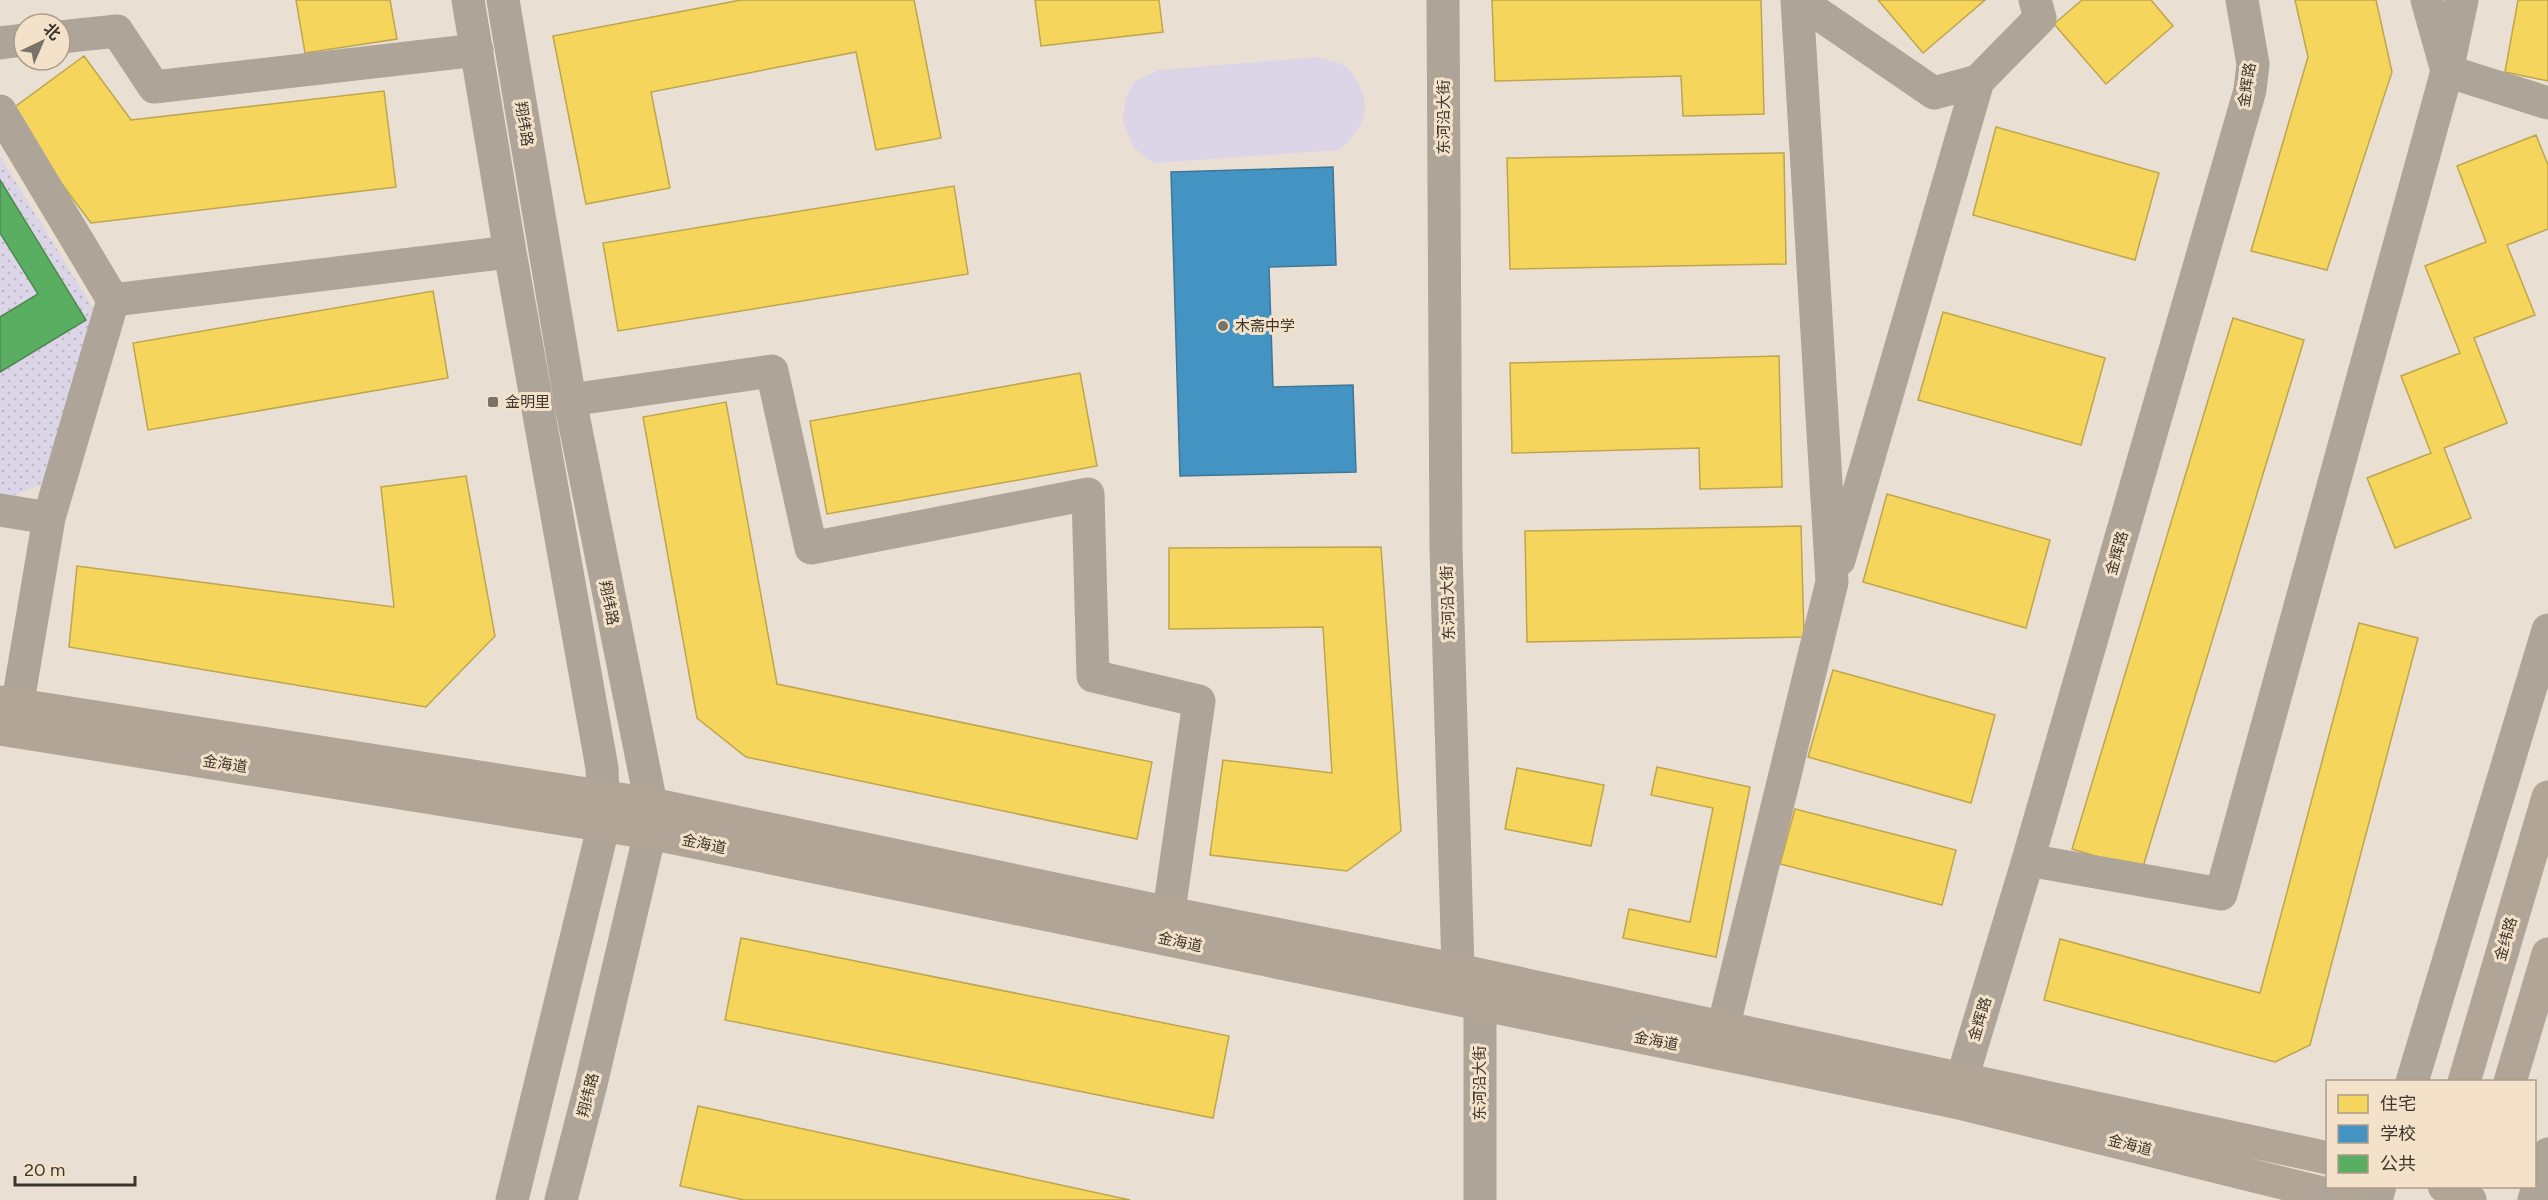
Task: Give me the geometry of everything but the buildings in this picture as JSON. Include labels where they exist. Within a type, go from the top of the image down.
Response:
[{"type":"main road","name":"金海道","points":[[7,717],[650,818],[1167,926],[1480,1006],[1719,1040],[1958,1090],[2351,1200]]},
{"type":"main road","name":"金纬路","points":[[2465,1080],[2548,797]]},
{"type":"main road","points":[[1167,926],[1458,970],[1719,1040]]},
{"type":"main road","points":[[2511,1080],[2548,954]]},
{"type":"main road","points":[[1958,1090],[2326,1158]]},
{"type":"main road","points":[[2448,1188],[2470,1200]]},
{"type":"street","points":[[468,0],[510,252],[603,768],[604,811],[512,1200]]},
{"type":"street","name":"翔纬路","points":[[503,0],[570,400],[650,818],[561,1200]]},
{"type":"street","name":"东河沿大街","points":[[1443,0],[1446,549],[1458,970],[1480,1006],[1480,1200]]},
{"type":"street","points":[[1797,0],[1934,93],[1978,81]]},
{"type":"street","points":[[1797,0],[1832,582]]},
{"type":"street","points":[[1719,1040],[1832,582],[1978,81],[2040,18],[2035,0]]},
{"type":"street","name":"金辉路","points":[[1958,1090],[2028,860],[2250,90],[2253,64],[2242,0]]},
{"type":"street","points":[[2427,0],[2447,71]]},
{"type":"street","points":[[2028,860],[2221,894],[2447,71],[2462,0]]},
{"type":"street","points":[[72,36],[117,31],[154,87],[477,50]]},
{"type":"street","points":[[2447,71],[2548,103]]},
{"type":"street","points":[[0,111],[113,300],[49,518],[7,717]]},
{"type":"street","points":[[113,300],[510,252]]},
{"type":"street","points":[[570,400],[772,371],[811,548],[1088,494],[1093,676],[1199,701],[1167,926]]},
{"type":"street","points":[[0,510],[49,518]]},
{"type":"street","points":[[2413,1080],[2548,630]]},
{"type":"street","points":[[2534,1200],[2548,1154]]},
{"type":"shaded area","points":[[1318,57],[1348,68],[1357,80],[1364,98],[1365,107],[1361,123],[1352,137],[1339,150],[1154,163],[1134,148],[1123,122],[1125,99],[1135,81],[1159,70]]},
{"type":"shaded area","points":[[0,156],[93,308],[46,483],[0,501]]},
{"type":"place","name":"木斋中学","points":[[1223,326]]},
{"type":"place","name":"金明里","points":[[493,402]]}]
